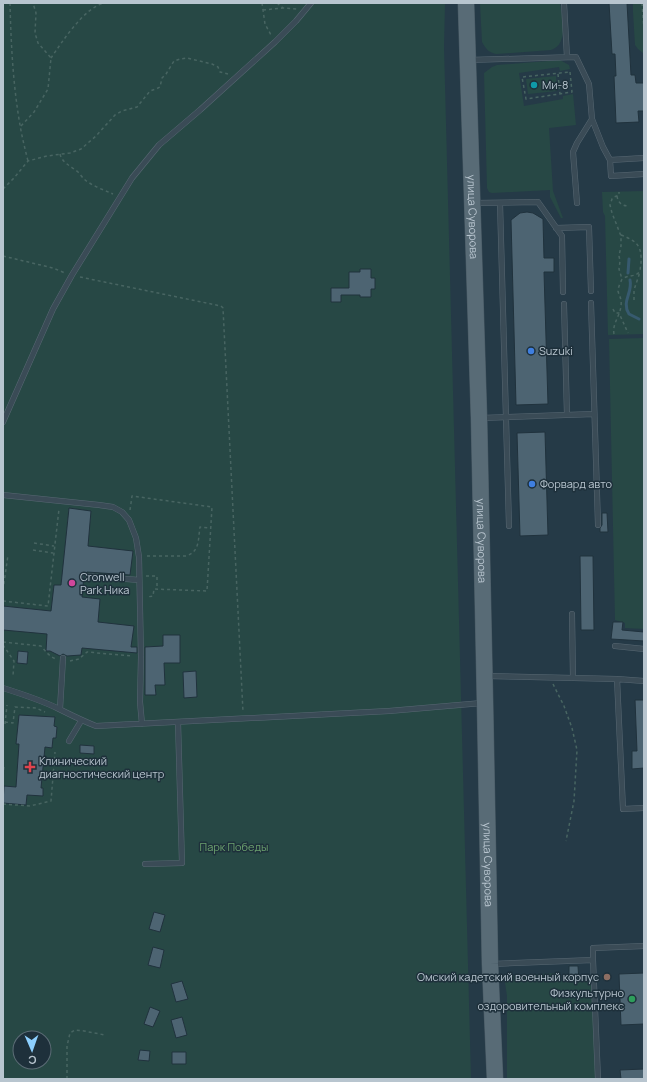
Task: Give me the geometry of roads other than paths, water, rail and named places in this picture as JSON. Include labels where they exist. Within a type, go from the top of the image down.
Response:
[{"type":"main road","name":"улица Суворова","points":[[466,3],[479,418],[490,964],[495,1079]]},
{"type":"lane","points":[[3,422],[53,309],[72,275],[132,178],[159,144],[200,110],[275,42],[311,3]]},
{"type":"lane","points":[[564,3],[567,58]]},
{"type":"lane","points":[[468,60],[576,57],[589,84],[592,119],[610,160],[611,176],[644,174]]},
{"type":"lane","points":[[577,203],[573,152],[592,119]]},
{"type":"lane","points":[[610,160],[644,158]]},
{"type":"lane","points":[[472,203],[538,202],[562,236],[564,292]]},
{"type":"lane","points":[[500,203],[509,526]]},
{"type":"lane","points":[[556,228],[589,227],[591,292]]},
{"type":"lane","points":[[591,303],[598,525]]},
{"type":"lane","points":[[564,304],[567,415]]},
{"type":"lane","points":[[479,418],[594,414]]},
{"type":"lane","points":[[3,495],[113,507],[122,512],[129,520],[136,538],[139,556],[141,657],[140,702],[142,724]]},
{"type":"lane","points":[[88,576],[139,578]]},
{"type":"lane","points":[[572,614],[573,678]]},
{"type":"lane","points":[[615,646],[644,648]]},
{"type":"lane","points":[[60,709],[63,659]]},
{"type":"lane","points":[[485,676],[644,681]]},
{"type":"lane","points":[[617,679],[623,809],[644,808]]},
{"type":"lane","points":[[3,688],[30,696],[60,709],[81,721],[96,726],[390,711],[485,702]]},
{"type":"lane","points":[[69,741],[81,721]]},
{"type":"lane","points":[[145,864],[182,863],[178,722]]},
{"type":"lane","points":[[598,1079],[593,948],[644,946]]},
{"type":"lane","points":[[490,964],[593,960]]},
{"type":"waterway","points":[[628,273],[629,259]]},
{"type":"waterway","points":[[630,280],[630,289],[626,305],[629,314],[639,319]]},
{"type":"place","name":"Ми-8","points":[[534,85]]},
{"type":"place","name":"Suzuki","points":[[531,351]]},
{"type":"place","name":"Форвард авто","points":[[532,484]]},
{"type":"place","name":"Cronwell Park Ника","points":[[72,583]]},
{"type":"place","name":"Клинический диагностический центр","points":[[30,767]]},
{"type":"place","name":"Омский кадетский военный корпус","points":[[607,977]]},
{"type":"place","name":"Физкультурно оздоровительный комплекс","points":[[632,999]]},
{"type":"park label","name":"Парк Победы","points":[[234,847]]}]
